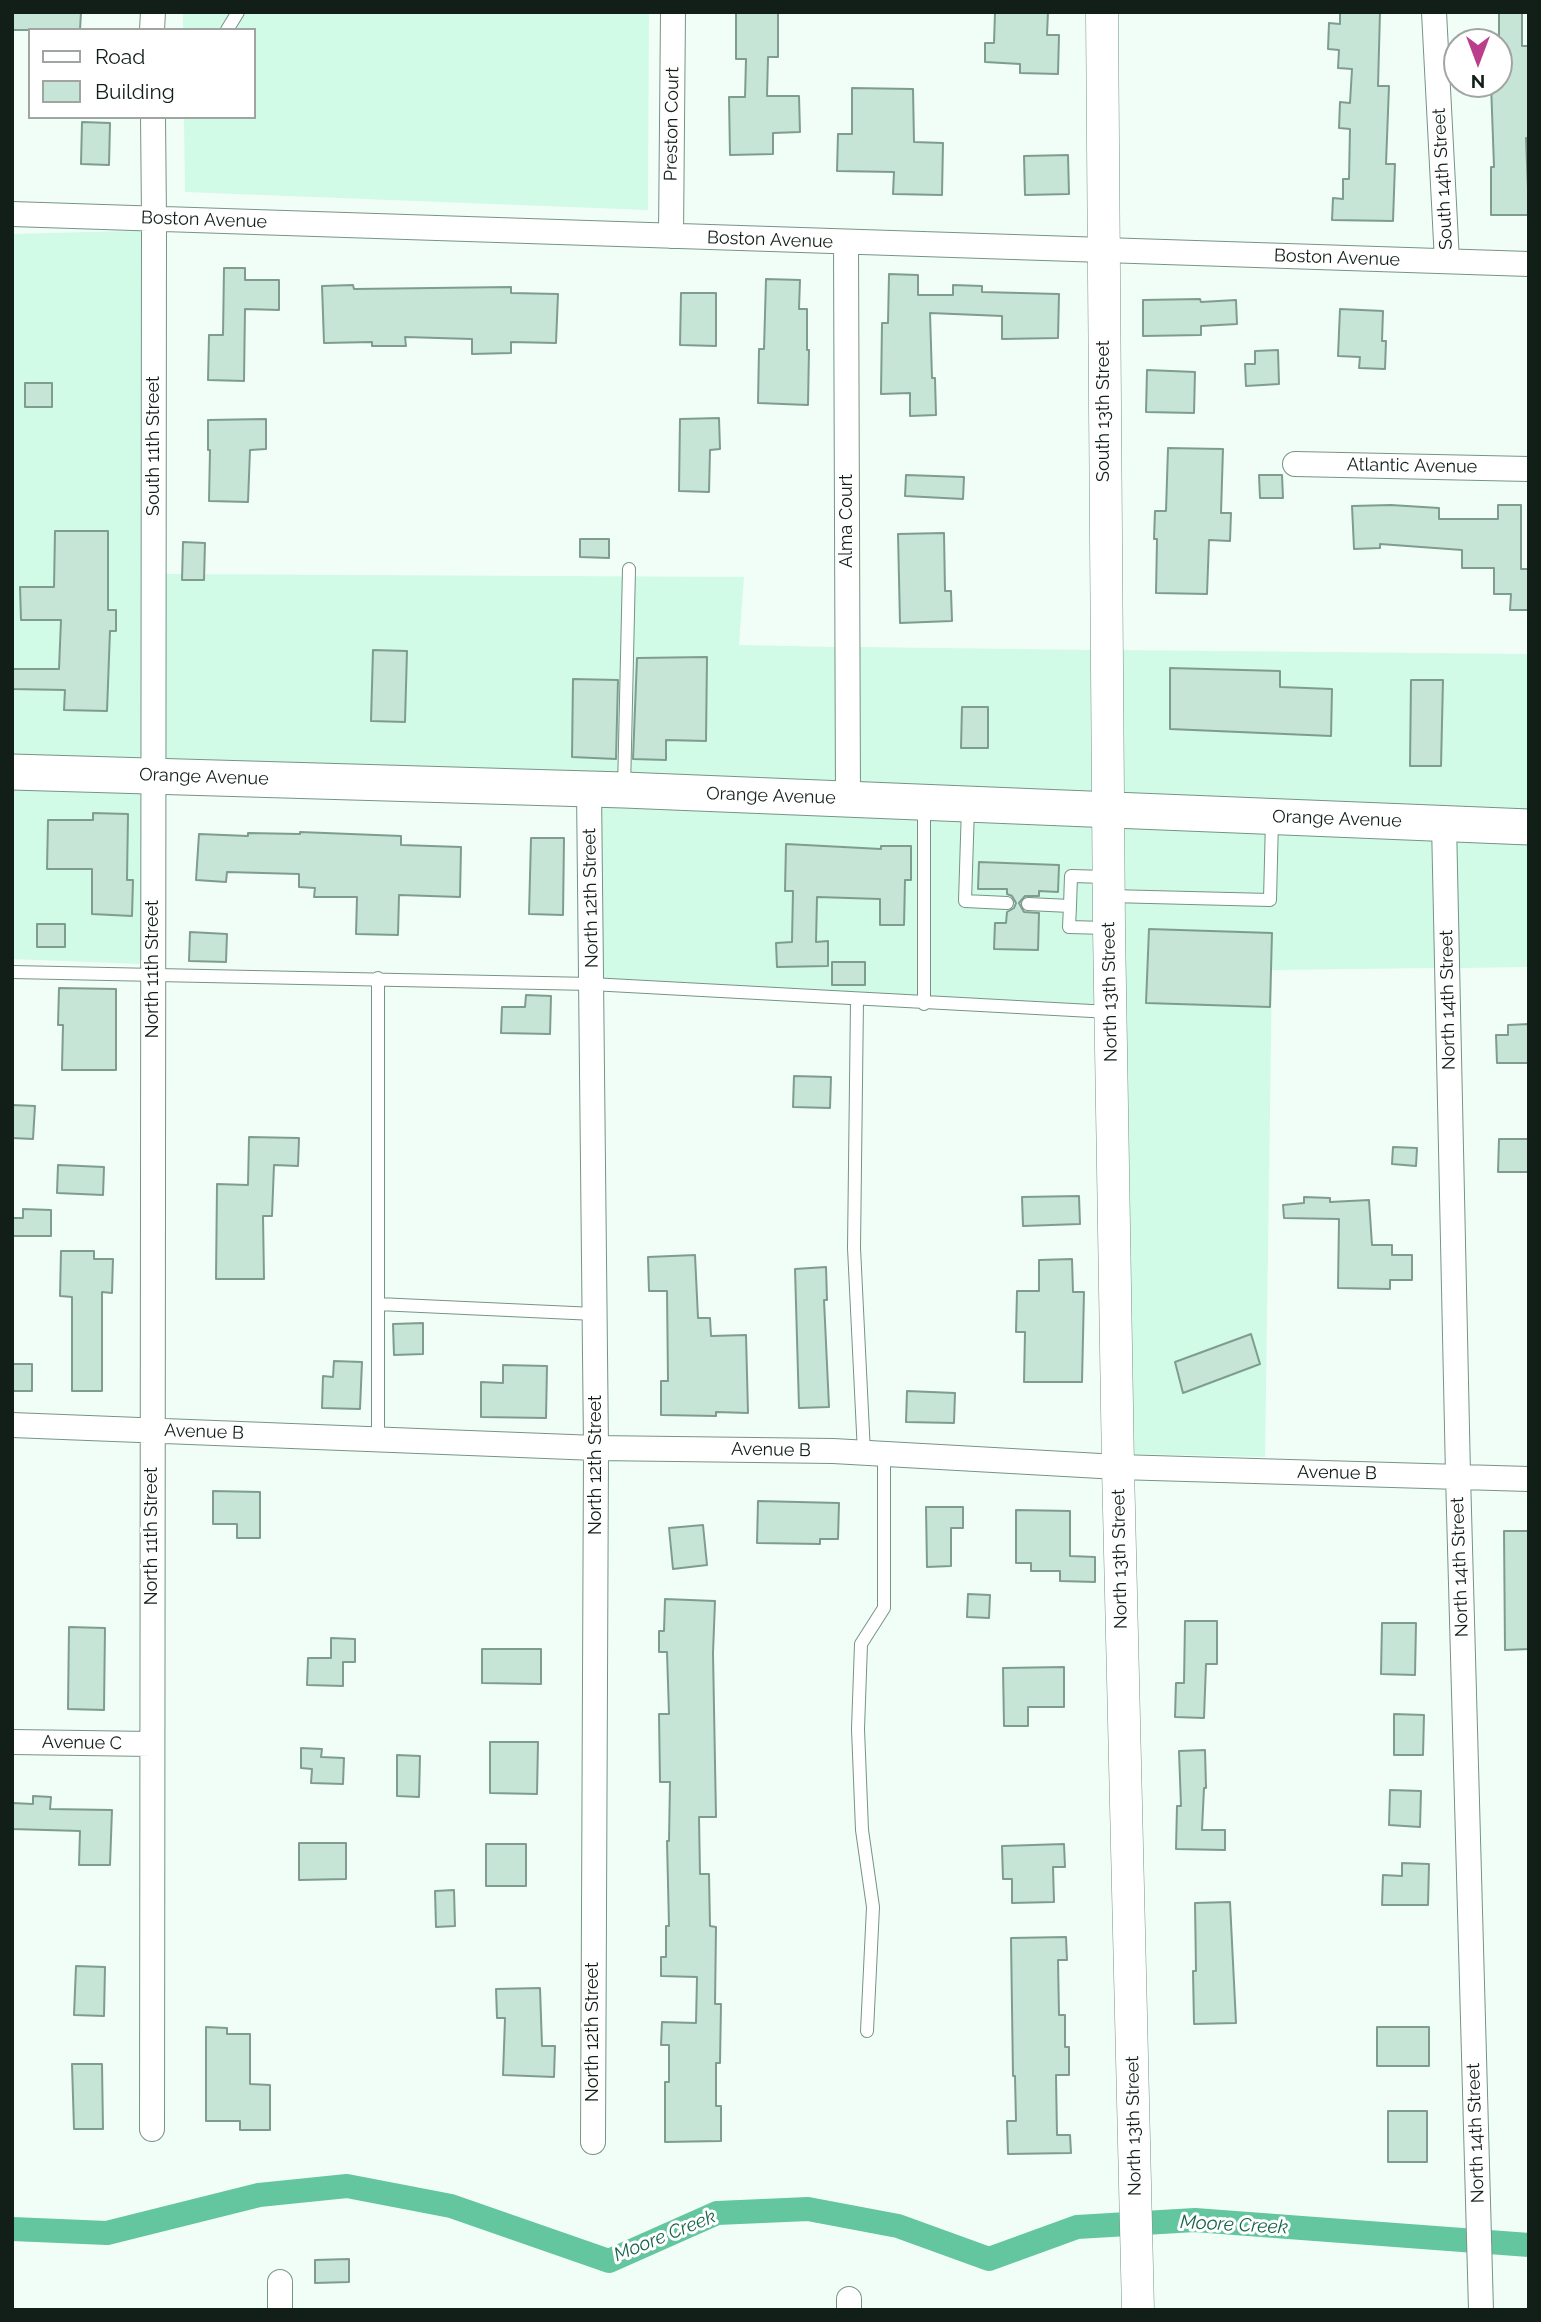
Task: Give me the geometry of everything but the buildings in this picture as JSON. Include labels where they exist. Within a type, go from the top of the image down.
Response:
[{"type":"main road","name":"Orange Avenue","points":[[12,772],[624,790],[1529,827]]},
{"type":"street","name":"Preston Court","points":[[671,236],[673,12]]},
{"type":"street","name":"South 13th Street","points":[[1102,12],[1108,809]]},
{"type":"street","name":"South 14th Street","points":[[1434,12],[1447,261]]},
{"type":"street","name":"South 11th Street","points":[[153,119],[153,775]]},
{"type":"street","name":"Boston Avenue","points":[[12,214],[1529,264]]},
{"type":"street","name":"Alma Court","points":[[846,243],[848,799]]},
{"type":"street","name":"Atlantic Avenue","points":[[1295,464],[1529,469]]},
{"type":"street","name":"North 11th Street","points":[[152,2129],[153,775]]},
{"type":"street","name":"North 12th Street","points":[[589,789],[596,1448],[593,2142]]},
{"type":"street","name":"North 13th Street","points":[[1108,809],[1118,1467],[1138,2310]]},
{"type":"street","name":"North 14th Street","points":[[1444,823],[1458,1475],[1481,2310]]},
{"type":"street","name":"Avenue B","points":[[12,1425],[596,1448],[874,1454],[1118,1467],[1529,1479]]},
{"type":"street","name":"Avenue C","points":[[12,1742],[152,1744]]},
{"type":"street","points":[[280,2282],[280,2310]]},
{"type":"lane","points":[[228,28],[238,12]]},
{"type":"lane","points":[[624,790],[629,569]]},
{"type":"lane","points":[[924,802],[924,1004]]},
{"type":"lane","points":[[968,804],[965,901],[1007,903]]},
{"type":"lane","points":[[1109,928],[1069,927],[1071,876],[1109,886],[1270,900],[1272,816]]},
{"type":"lane","points":[[1028,904],[1070,906]]},
{"type":"lane","points":[[12,972],[591,984],[1111,1012]]},
{"type":"lane","points":[[378,978],[378,1439]]},
{"type":"lane","points":[[857,1000],[855,1248],[874,1454],[884,1608],[860,1644],[862,1829],[873,1907],[867,2031]]},
{"type":"lane","points":[[378,1304],[595,1314]]},
{"type":"shaded area","points":[[183,12],[649,12],[648,210],[185,192],[184,119],[256,119],[256,28],[183,28]]},
{"type":"shaded area","points":[[143,231],[141,762],[12,758],[12,234]]},
{"type":"shaded area","points":[[165,574],[744,577],[739,645],[836,647],[837,786],[165,763]]},
{"type":"shaded area","points":[[860,647],[1095,650],[1096,795],[860,786]]},
{"type":"shaded area","points":[[1118,650],[1529,654],[1529,813],[1119,796]]},
{"type":"shaded area","points":[[12,785],[141,789],[141,964],[12,959]]},
{"type":"shaded area","points":[[601,802],[1096,822],[1099,1012],[603,987]]},
{"type":"shaded area","points":[[1120,823],[1432,836],[1435,968],[1272,970],[1265,1457],[1129,1454]]},
{"type":"shaded area","points":[[1456,837],[1529,840],[1529,967],[1459,968]]},
{"type":"waterway","name":"Moore Creek","points":[[12,2229],[107,2233],[259,2195],[347,2186],[451,2206],[609,2261],[717,2213],[808,2209],[898,2226],[989,2259],[1077,2227],[1195,2220],[1529,2245]]}]
